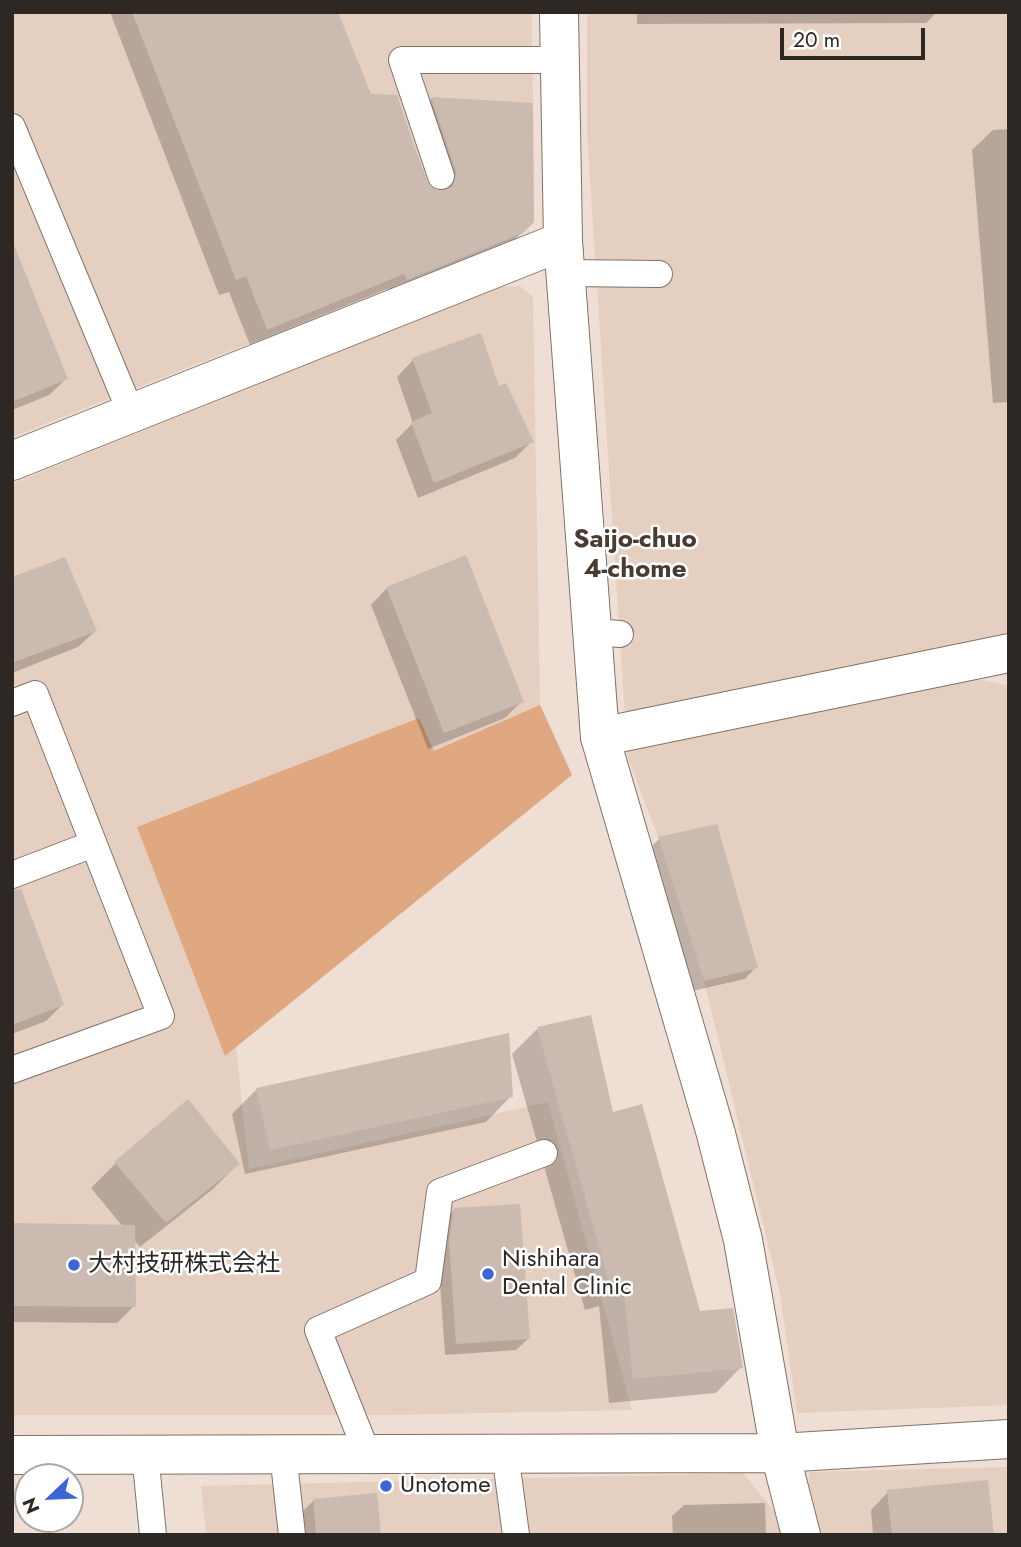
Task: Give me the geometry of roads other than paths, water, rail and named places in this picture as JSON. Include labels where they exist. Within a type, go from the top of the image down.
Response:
[{"type":"street","points":[[559,12],[564,257],[606,633],[600,737],[716,1134],[743,1240],[780,1453],[801,1535]]},
{"type":"street","points":[[12,461],[131,413],[564,257]]},
{"type":"street","points":[[600,737],[1009,653]]},
{"type":"street","points":[[12,1455],[780,1453],[1009,1438]]},
{"type":"lane","points":[[441,176],[402,60],[560,60]]},
{"type":"lane","points":[[12,127],[131,413]]},
{"type":"lane","points":[[564,257],[659,274]]},
{"type":"lane","points":[[12,702],[35,694],[161,1016],[12,1070]]},
{"type":"lane","points":[[12,875],[93,844]]},
{"type":"lane","points":[[367,1453],[318,1330],[428,1281],[440,1192],[544,1153]]},
{"type":"lane","points":[[145,1453],[153,1535]]},
{"type":"lane","points":[[283,1453],[292,1535]]},
{"type":"lane","points":[[505,1453],[516,1535]]},
{"type":"place","name":"大村技研株式会社","points":[[74,1265]]},
{"type":"place","name":"Nishihara Dental Clinic","points":[[488,1274]]},
{"type":"place","name":"Unotome","points":[[386,1486]]},
{"type":"district","name":"Saijo-chuo 4-chome","points":[[635,556]]}]
